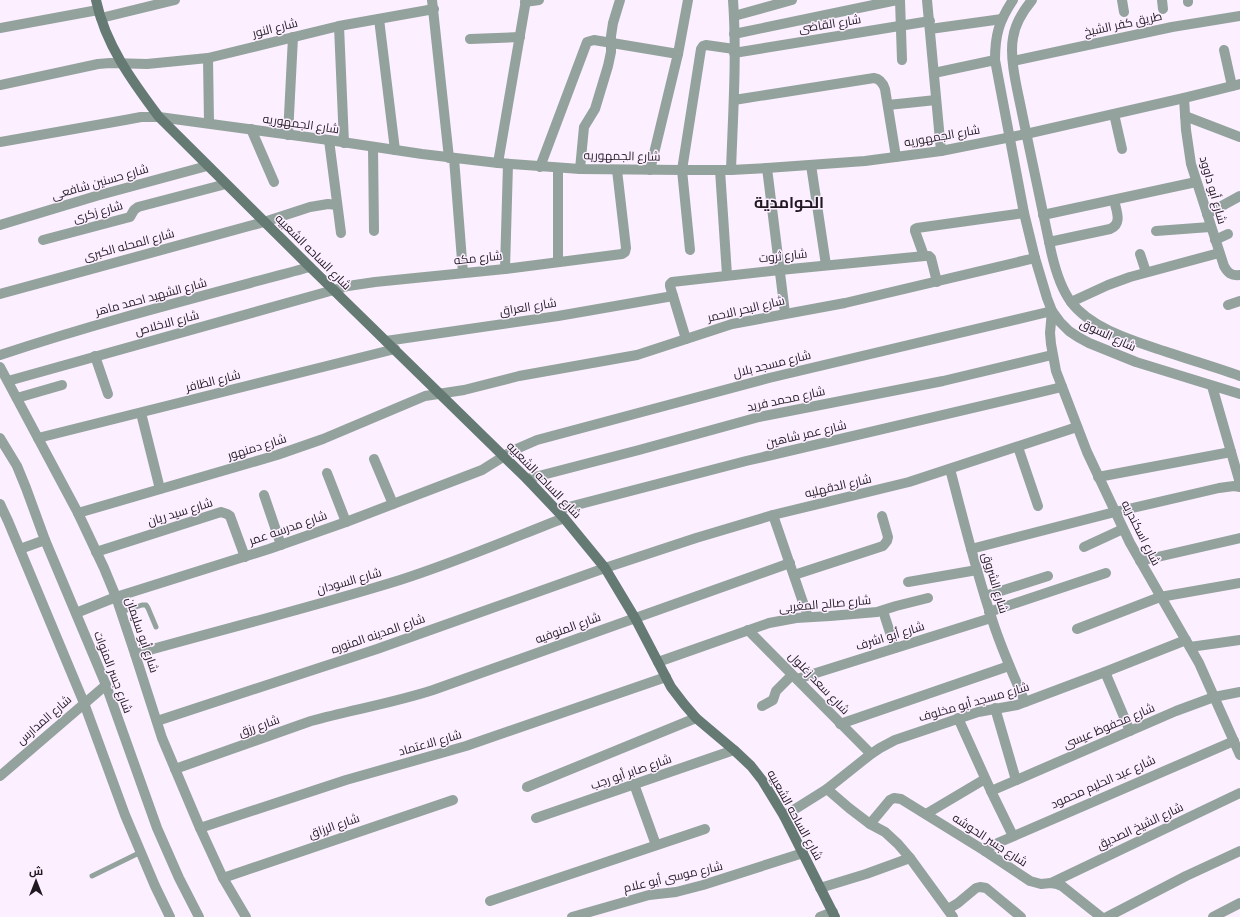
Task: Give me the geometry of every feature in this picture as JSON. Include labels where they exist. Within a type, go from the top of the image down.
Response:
[{"type":"main road","points":[[98,9],[103,27],[114,51],[138,89],[159,117]]},
{"type":"main road","name":"شارع الساحه الشعبيه","points":[[159,117],[310,268],[527,479],[564,518],[605,568],[677,695],[696,718],[734,750],[759,776],[784,816],[834,915]]},
{"type":"street","points":[[0,28],[98,9],[175,0]]},
{"type":"street","points":[[505,268],[503,164],[526,1],[539,0]]},
{"type":"street","points":[[580,169],[584,127],[594,112],[610,60],[613,23],[620,0]]},
{"type":"street","points":[[650,170],[678,54],[688,0]]},
{"type":"street","points":[[731,170],[734,100],[733,0]]},
{"type":"street","points":[[734,16],[792,0]]},
{"type":"street","points":[[734,34],[897,0]]},
{"type":"street","points":[[900,0],[902,60]]},
{"type":"street","points":[[928,0],[941,151]]},
{"type":"street","name":"شارع السوق","points":[[1013,0],[998,29],[995,43],[995,60],[1024,213],[1042,284],[1052,311],[1069,331],[1089,343],[1136,362],[1240,394]]},
{"type":"street","name":"شارع السوق","points":[[1032,0],[1015,28],[1012,44],[1013,61],[1043,215],[1056,272],[1063,289],[1071,302],[1081,313],[1093,322],[1108,330],[1153,347],[1240,376]]},
{"type":"street","points":[[1122,0],[1124,12]]},
{"type":"street","points":[[433,4],[452,158],[463,273]]},
{"type":"street","name":"شارع النور","points":[[0,86],[98,64],[147,64],[208,58],[433,4]]},
{"type":"street","name":"طريق كفر الشيخ","points":[[1013,61],[1172,27],[1240,16]]},
{"type":"street","points":[[379,18],[395,150]]},
{"type":"street","name":"شارع القاضى","points":[[690,250],[682,170],[701,49],[704,46],[706,45],[734,51],[900,26],[1002,19]]},
{"type":"street","points":[[339,26],[344,143]]},
{"type":"street","points":[[288,135],[293,37]]},
{"type":"street","points":[[470,39],[520,37]]},
{"type":"street","points":[[540,167],[587,42],[594,40],[611,42],[678,54]]},
{"type":"street","points":[[1224,50],[1236,85]]},
{"type":"street","points":[[208,58],[209,123]]},
{"type":"street","points":[[934,72],[995,60]]},
{"type":"street","points":[[734,100],[874,78],[882,82],[885,89],[896,157]]},
{"type":"street","name":"شارع الجمهوريه","points":[[0,142],[141,117],[159,117],[503,164],[617,170],[731,170],[811,165],[941,151],[1009,138],[1236,85]]},
{"type":"street","name":"شارع أبو داوود","points":[[1184,98],[1188,147],[1196,182],[1224,266],[1227,272],[1231,275],[1240,275]]},
{"type":"street","points":[[888,105],[936,100]]},
{"type":"street","points":[[1114,114],[1122,149]]},
{"type":"street","points":[[1185,116],[1240,137]]},
{"type":"street","points":[[251,130],[274,182]]},
{"type":"street","points":[[329,140],[341,233]]},
{"type":"street","points":[[373,147],[374,231]]},
{"type":"street","points":[[811,165],[826,265]]},
{"type":"street","name":"شارع حسنين شافعى","points":[[0,226],[96,196],[207,166]]},
{"type":"street","points":[[558,168],[558,262]]},
{"type":"street","points":[[767,168],[785,313]]},
{"type":"street","name":"شارع مكه","points":[[333,290],[375,282],[620,255],[625,252],[626,248],[617,170]]},
{"type":"street","points":[[720,170],[727,275]]},
{"type":"street","points":[[1043,215],[1196,182]]},
{"type":"street","name":"شارع زكرى","points":[[43,240],[128,218],[132,216],[134,210],[138,207],[226,184]]},
{"type":"street","points":[[1207,214],[1240,196]]},
{"type":"street","points":[[1049,242],[1110,229],[1115,226],[1118,219],[1114,200]]},
{"type":"street","name":"شارع المحله الكبرى","points":[[0,294],[264,222],[310,207],[328,204],[337,205]]},
{"type":"street","points":[[937,282],[931,258],[929,256],[924,256],[915,229],[1024,213]]},
{"type":"street","points":[[1156,231],[1210,226]]},
{"type":"street","points":[[1215,240],[1228,234]]},
{"type":"street","points":[[1071,302],[1108,285],[1146,272],[1219,253]]},
{"type":"street","points":[[1140,254],[1146,272]]},
{"type":"street","name":"شارع ثروت","points":[[673,296],[670,286],[672,282],[727,275],[924,256]]},
{"type":"street","name":"شارع البحر الاحمر","points":[[440,394],[470,389],[519,376],[637,355],[732,324],[845,303],[1035,258]]},
{"type":"street","name":"شارع الشهيد احمد ماهر","points":[[0,355],[82,330],[310,268]]},
{"type":"street","name":"شارع الاخلاص","points":[[8,381],[333,290]]},
{"type":"street","points":[[673,296],[686,339]]},
{"type":"street","name":"شارع العراق","points":[[386,341],[558,316],[673,296]]},
{"type":"street","points":[[1228,305],[1240,301]]},
{"type":"street","name":"شارع اسكندريه","points":[[1052,311],[1050,333],[1052,355],[1056,371],[1098,477],[1123,529],[1160,597],[1188,643],[1240,756]]},
{"type":"street","name":"شارع مسجد بلال","points":[[503,457],[526,444],[537,440],[769,378],[1052,311]]},
{"type":"street","name":"شارع الظافر","points":[[38,438],[395,349]]},
{"type":"street","name":"شارع محمد فريد","points":[[527,479],[759,417],[943,381],[1052,355]]},
{"type":"street","points":[[95,356],[108,394]]},
{"type":"street","name":"شارع أبو سليمان","points":[[0,367],[78,513],[96,552],[116,597],[162,738],[223,878],[246,917]]},
{"type":"street","points":[[17,398],[62,385]]},
{"type":"street","points":[[1212,386],[1240,483]]},
{"type":"street","name":"شارع عمر شاهين","points":[[557,510],[746,461],[1062,387]]},
{"type":"street","name":"شارع دمنهور","points":[[78,513],[278,455],[367,421],[417,398],[440,394]]},
{"type":"street","points":[[141,413],[160,489]]},
{"type":"street","name":"شارع الدقهليه","points":[[605,568],[773,515],[892,487],[1077,427]]},
{"type":"street","name":"شارع جسر المنوات","points":[[0,438],[17,466],[45,540],[106,685],[157,828],[179,878],[199,917]]},
{"type":"street","points":[[1018,447],[1038,506]]},
{"type":"street","points":[[1098,477],[1230,452]]},
{"type":"street","name":"شارع مدرسه عمر","points":[[76,613],[116,597],[245,557],[346,522],[482,470],[503,457]]},
{"type":"street","points":[[374,459],[393,504]]},
{"type":"street","name":"شارع الشروق","points":[[950,468],[990,615],[1009,666],[1025,702]]},
{"type":"street","points":[[327,473],[346,522]]},
{"type":"street","points":[[971,549],[1115,512],[1219,488],[1234,486],[1240,487]]},
{"type":"street","points":[[264,495],[281,545]]},
{"type":"street","points":[[0,504],[4,522],[20,549],[84,703],[125,815],[155,886],[170,917]]},
{"type":"street","name":"شارع سيد ريان","points":[[96,552],[221,512],[230,516],[245,557]]},
{"type":"street","points":[[773,515],[808,617]]},
{"type":"street","points":[[794,575],[883,546],[888,537],[882,516]]},
{"type":"street","name":"شارع السودان","points":[[135,654],[400,580],[564,518]]},
{"type":"street","points":[[1084,547],[1123,529]]},
{"type":"street","points":[[1140,560],[1240,538]]},
{"type":"street","points":[[20,549],[45,540]]},
{"type":"street","name":"شارع المنوفيه","points":[[352,711],[433,690],[790,563]]},
{"type":"street","name":"شارع المدينه المنوره","points":[[157,721],[377,649],[605,568]]},
{"type":"street","points":[[908,582],[977,570]]},
{"type":"street","name":"شارع أبو اشرف","points":[[795,677],[895,648],[1106,573]]},
{"type":"street","points":[[984,596],[1048,576]]},
{"type":"street","points":[[1077,629],[1160,597],[1240,583]]},
{"type":"street","name":"شارع صالح المغربى","points":[[658,662],[776,621],[883,611],[928,598]]},
{"type":"street","points":[[883,611],[895,648]]},
{"type":"street","name":"شارع سعد زغلول","points":[[748,630],[871,754]]},
{"type":"street","name":"شارع مسجد أبو مخلوف","points":[[784,816],[827,789],[871,754],[903,736],[958,718],[1025,702],[1188,643],[1240,640]]},
{"type":"street","points":[[840,724],[1009,666]]},
{"type":"street","points":[[1105,672],[1130,731]]},
{"type":"street","name":"شارع الاعتماد","points":[[200,828],[346,780],[466,746],[666,677]]},
{"type":"street","points":[[762,706],[774,700],[776,691],[795,677]]},
{"type":"street","name":"شارع المدارس","points":[[0,776],[106,685]]},
{"type":"street","name":"شارع محفوظ عيسى","points":[[991,791],[1176,711],[1214,697],[1240,692]]},
{"type":"street","points":[[995,708],[1016,780]]},
{"type":"street","name":"شارع رزق","points":[[175,768],[311,722],[352,711]]},
{"type":"street","points":[[527,787],[696,718]]},
{"type":"street","points":[[958,718],[985,779],[1013,836]]},
{"type":"street","name":"شارع عبد الحليم محمود","points":[[986,852],[992,846],[1013,836],[1234,741]]},
{"type":"street","name":"شارع صابر أبو رجب","points":[[536,818],[734,750]]},
{"type":"street","points":[[926,814],[985,779]]},
{"type":"street","points":[[634,784],[656,845]]},
{"type":"street","points":[[827,789],[849,808],[891,838],[910,858],[950,913],[958,902],[973,890],[983,887],[994,894],[1021,917]]},
{"type":"street","name":"شارع الشيخ الصديق","points":[[1051,883],[1240,794]]},
{"type":"street","name":"شارع جسر الحوشه","points":[[870,824],[890,800],[894,798],[901,798],[1030,881],[1041,884],[1057,884],[1069,890],[1101,917]]},
{"type":"street","name":"شارع الرزاق","points":[[223,878],[452,800]]},
{"type":"street","points":[[490,902],[705,829]]},
{"type":"street","points":[[1107,917],[1186,876],[1240,852]]},
{"type":"street","name":"شارع موسى أبو علام","points":[[572,917],[635,898],[676,892],[702,885],[803,853]]},
{"type":"street","points":[[820,888],[866,874],[910,858]]},
{"type":"street","points":[[1213,917],[1240,903]]},
{"type":"street","points":[[820,917],[834,915]]},
{"type":"lane","points":[[121,612],[146,606],[156,627]]},
{"type":"lane","points":[[92,876],[141,852]]},
{"type":"district","name":"الحوامدية","points":[[789,202]]}]
